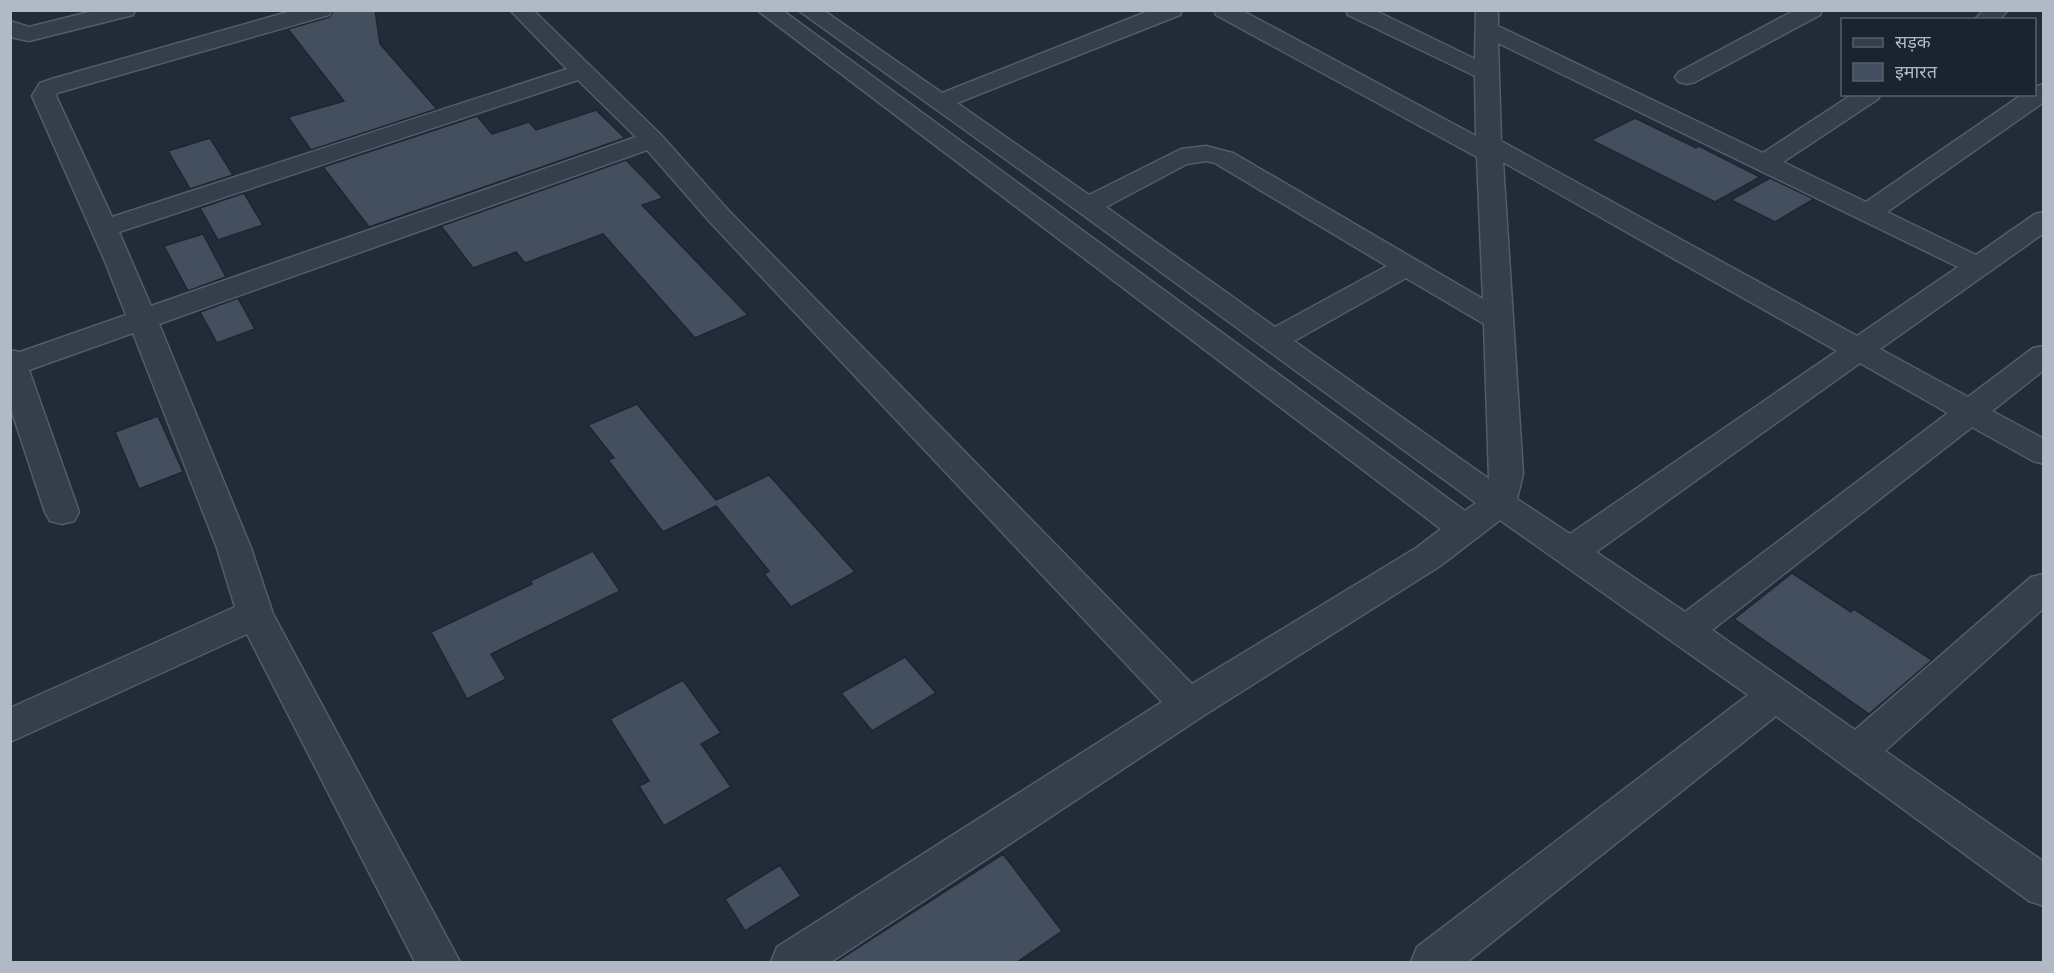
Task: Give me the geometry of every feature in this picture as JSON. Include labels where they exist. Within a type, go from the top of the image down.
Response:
[{"type":"street","points":[[10,27],[16,32],[29,34],[125,10]]},
{"type":"street","points":[[321,10],[48,88],[44,96],[105,228],[143,321],[234,548],[255,614],[438,963]]},
{"type":"street","points":[[520,10],[652,140],[727,224],[1189,705]]},
{"type":"street","points":[[766,10],[1466,530]]},
{"type":"street","points":[[808,10],[1088,206],[1499,503],[1686,631],[2043,887]]},
{"type":"street","points":[[939,102],[1172,10]]},
{"type":"street","points":[[1224,10],[1489,149],[1858,349],[2043,453]]},
{"type":"street","points":[[1356,10],[1486,73]]},
{"type":"street","points":[[1687,77],[1812,10]]},
{"type":"street","points":[[793,963],[1189,705],[1428,557],[1499,503],[1507,474],[1483,17]]},
{"type":"street","points":[[1483,17],[1765,163],[1978,266]]},
{"type":"street","points":[[105,228],[584,71]]},
{"type":"street","points":[[1765,163],[1867,96]]},
{"type":"street","points":[[1868,213],[2036,96]]},
{"type":"street","points":[[62,512],[11,364],[143,321],[652,140]]},
{"type":"street","points":[[1088,206],[1192,152],[1208,151],[1224,158],[1498,320]]},
{"type":"street","points":[[1570,552],[2043,220]]},
{"type":"street","points":[[1274,340],[1407,266]]},
{"type":"street","points":[[1686,631],[2043,355]]},
{"type":"street","points":[[1856,753],[2043,587]]},
{"type":"street","points":[[10,726],[255,614]]},
{"type":"street","points":[[1433,963],[1776,695]]},
{"type":"building","points":[[333,10],[375,10],[380,44],[437,109],[311,150],[288,117],[344,101],[288,29],[330,17]]},
{"type":"building","points":[[596,110],[625,138],[369,227],[323,167],[477,116],[492,134],[529,122],[536,130]]},
{"type":"building","points":[[1635,118],[1696,148],[1699,146],[1760,177],[1715,202],[1591,140]]},
{"type":"building","points":[[210,138],[233,175],[190,189],[168,151]]},
{"type":"building","points":[[626,160],[663,198],[642,205],[748,315],[695,338],[603,234],[525,263],[516,252],[473,268],[441,226]]},
{"type":"building","points":[[1770,178],[1814,199],[1775,222],[1731,200]]},
{"type":"building","points":[[244,193],[263,225],[218,240],[200,208]]},
{"type":"building","points":[[203,234],[226,277],[188,291],[164,246]]},
{"type":"building","points":[[238,298],[255,329],[217,343],[200,312]]},
{"type":"building","points":[[637,404],[716,500],[769,475],[855,572],[791,607],[764,574],[769,571],[716,506],[663,532],[608,460],[614,458],[588,425]]},
{"type":"building","points":[[158,416],[183,472],[139,489],[115,432]]},
{"type":"building","points":[[593,551],[620,591],[491,654],[506,679],[467,699],[431,632],[532,584],[530,581]]},
{"type":"building","points":[[1792,573],[1851,612],[1854,609],[1932,660],[1869,714],[1734,619]]},
{"type":"building","points":[[905,657],[936,693],[872,731],[841,693]]},
{"type":"building","points":[[683,680],[721,733],[701,744],[731,787],[664,826],[639,786],[649,781],[610,719]]},
{"type":"building","points":[[1003,854],[1062,931],[1016,963],[834,963]]},
{"type":"building","points":[[780,865],[801,896],[745,931],[725,899]]}]
